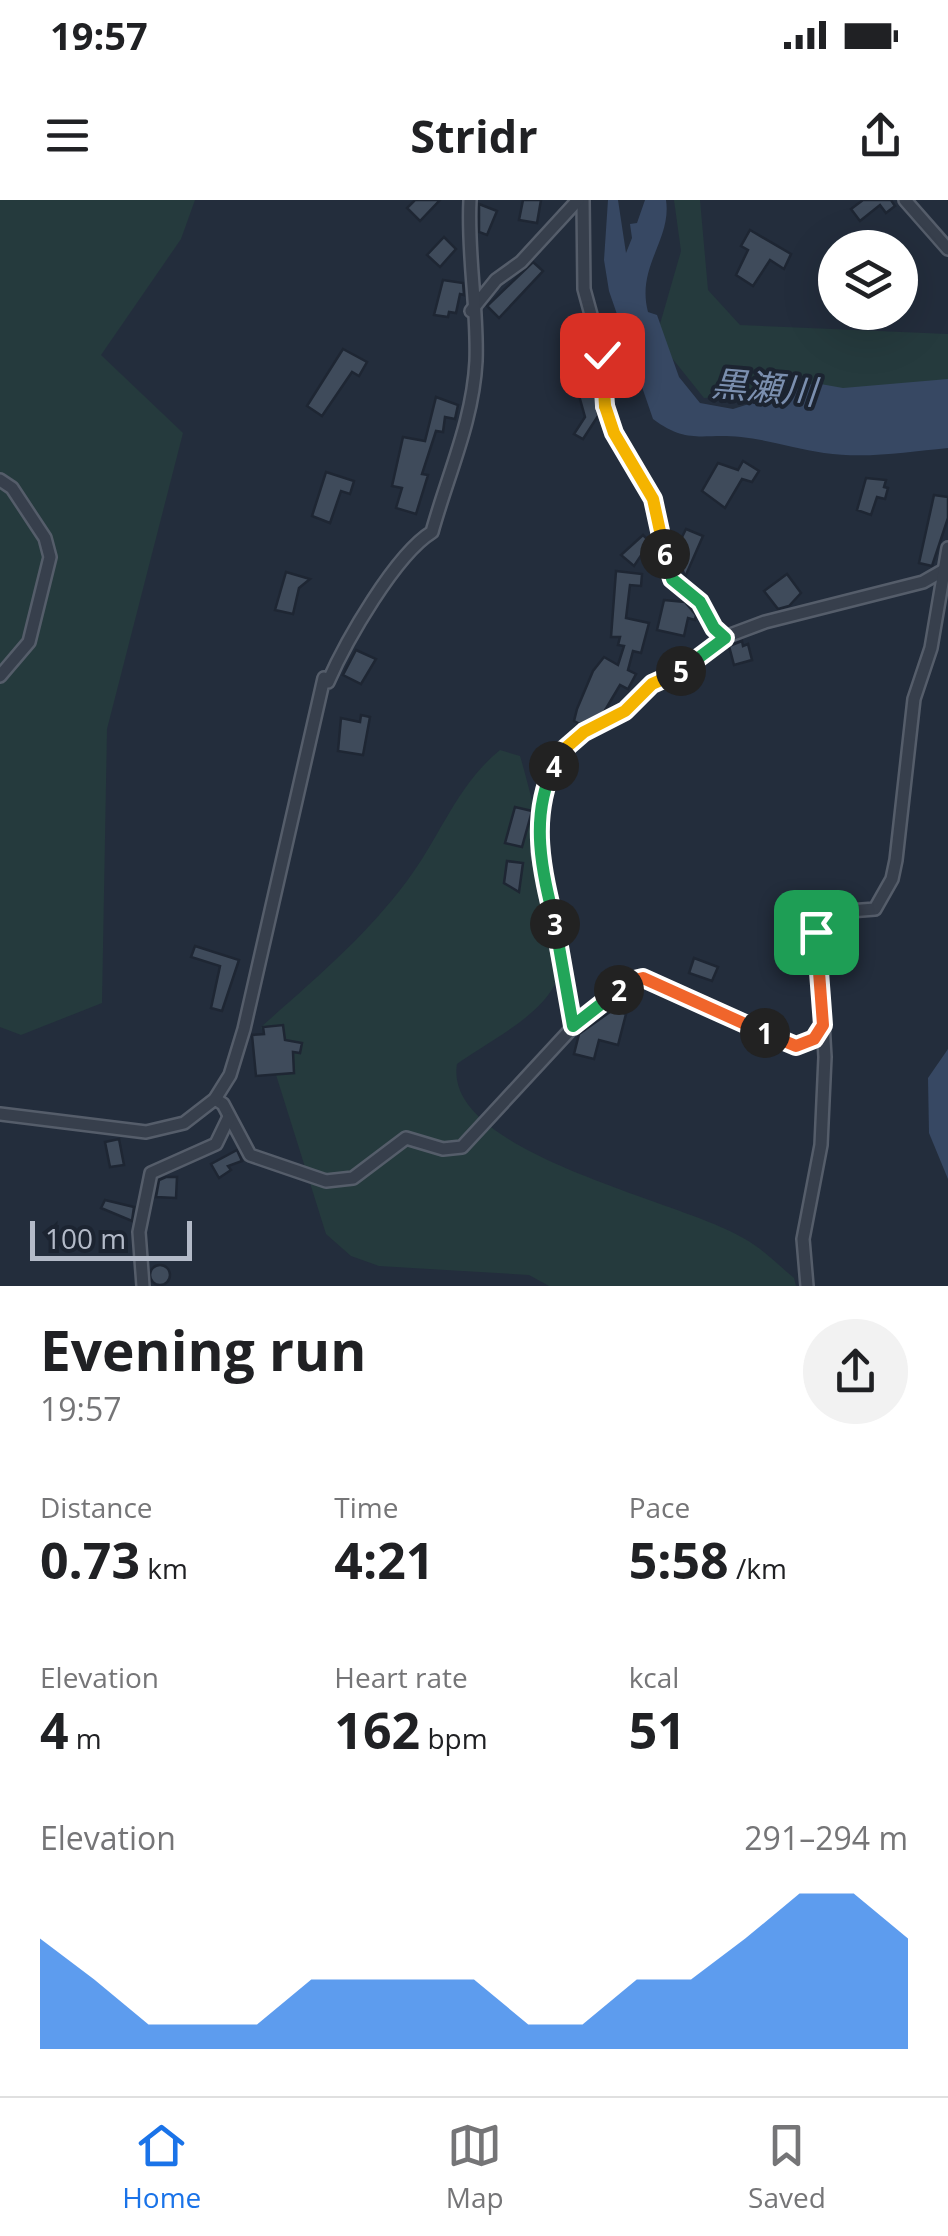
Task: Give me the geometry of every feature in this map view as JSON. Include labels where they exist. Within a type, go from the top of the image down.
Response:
[{"type":"street","points":[[0,1114],[146,1132],[184,1123],[215,1100],[230,1075],[244,1029],[324,678],[328,682],[368,607],[416,542],[432,532],[470,419],[476,358],[471,311],[470,200]]},
{"type":"street","points":[[471,311],[496,280],[521,262],[581,200]]},
{"type":"street","points":[[581,200],[584,289],[602,355],[607,417],[653,499],[672,579],[700,602],[714,628],[725,638]]},
{"type":"street","points":[[906,200],[948,249]]},
{"type":"street","points":[[0,480],[12,488],[46,538],[50,557],[32,617],[29,642],[0,676]]},
{"type":"street","points":[[807,1286],[803,1240],[821,1145],[823,1025],[818,920],[837,912],[874,909],[892,879],[914,699],[931,648],[948,548]]},
{"type":"street","points":[[573,1026],[538,852],[550,774],[561,752],[576,738],[625,711],[644,690],[687,668],[725,638],[765,622],[923,582],[944,570]]},
{"type":"street","points":[[215,1100],[223,1104],[250,1155],[281,1169],[340,1182],[354,1178],[406,1138],[443,1149],[462,1147],[573,1026],[626,982],[643,978],[796,1046],[814,1039],[823,1025]]},
{"type":"street","points":[[143,1286],[139,1232],[151,1173],[216,1144],[228,1119]]},
{"type":"green space","points":[[0,200],[195,200],[181,239],[101,355],[183,433],[107,729],[102,1003],[21,1035],[0,1027]]},
{"type":"green space","points":[[674,200],[700,200],[708,290],[740,325],[948,334],[948,391],[837,403],[770,394],[704,398],[656,338],[681,251]]},
{"type":"green space","points":[[500,750],[520,756],[526,776],[554,909],[558,968],[554,986],[535,1009],[457,1064],[463,1096],[487,1124],[526,1149],[745,1239],[794,1278],[796,1286],[549,1286],[529,1275],[379,1266],[351,1256],[326,1234],[261,1027],[374,921],[419,864],[472,779]]},
{"type":"water","points":[[608,200],[618,200],[626,253],[632,238],[630,224],[637,223],[645,200],[666,200],[664,228],[647,281],[648,312],[657,315],[679,377],[700,403],[733,409],[815,383],[843,388],[948,379],[948,448],[840,455],[741,437],[686,435],[653,419],[609,291],[604,260]]},
{"type":"water","points":[[948,1049],[948,1179],[929,1133],[928,1078]]},
{"type":"building","points":[[415,200],[440,200],[420,221],[407,208]]},
{"type":"building","points":[[523,200],[541,200],[537,223],[519,220]]},
{"type":"building","points":[[863,200],[891,200],[895,206],[886,213],[880,205],[860,221],[851,209]]},
{"type":"building","points":[[479,204],[497,211],[487,235],[479,232]]},
{"type":"building","points":[[750,230],[791,254],[784,269],[770,260],[753,286],[736,275],[748,250],[741,246]]},
{"type":"building","points":[[444,237],[456,249],[440,267],[427,255]]},
{"type":"building","points":[[533,262],[543,271],[499,318],[487,306]]},
{"type":"building","points":[[443,280],[463,283],[464,295],[460,294],[456,313],[449,312],[448,317],[434,315]]},
{"type":"building","points":[[586,342],[593,357],[598,416],[583,439],[574,434],[585,417],[578,392],[571,392],[571,362],[581,360],[580,349],[586,348]]},
{"type":"building","points":[[343,349],[367,362],[359,376],[352,372],[322,416],[307,406]]},
{"type":"building","points":[[436,397],[458,405],[455,419],[445,417],[443,432],[436,431],[422,474],[428,475],[416,514],[396,508],[402,488],[392,486],[403,437],[425,441]]},
{"type":"building","points":[[743,461],[759,471],[752,482],[742,479],[725,508],[702,491],[718,463],[738,470]]},
{"type":"building","points":[[326,472],[354,481],[350,494],[341,491],[330,523],[312,516]]},
{"type":"building","points":[[866,478],[886,480],[884,487],[888,488],[885,499],[877,497],[871,515],[857,510]]},
{"type":"building","points":[[934,495],[948,497],[948,518],[932,566],[919,563]]},
{"type":"building","points":[[686,529],[703,536],[685,577],[673,541],[679,543]]},
{"type":"building","points":[[643,535],[650,542],[634,566],[621,555]]},
{"type":"building","points":[[616,571],[642,574],[641,586],[630,585],[626,618],[649,623],[641,653],[633,651],[628,670],[636,674],[628,689],[620,685],[604,712],[580,724],[574,721],[593,671],[604,657],[618,665],[624,646],[618,645],[620,637],[611,637]]},
{"type":"building","points":[[286,572],[310,579],[299,588],[293,614],[275,610]]},
{"type":"building","points":[[787,574],[801,593],[789,606],[778,609],[764,591]]},
{"type":"building","points":[[664,600],[685,602],[696,615],[695,620],[688,618],[684,636],[657,630]]},
{"type":"building","points":[[742,641],[743,646],[748,644],[752,660],[734,665],[729,646]]},
{"type":"building","points":[[356,650],[376,659],[361,684],[343,675]]},
{"type":"building","points":[[361,715],[370,717],[363,755],[338,751],[341,718],[360,722]]},
{"type":"building","points":[[515,807],[532,811],[522,847],[505,843]]},
{"type":"building","points":[[507,861],[523,863],[519,892],[504,883]]},
{"type":"building","points":[[195,946],[239,960],[222,1011],[211,1008],[220,966],[191,957]]},
{"type":"building","points":[[694,958],[718,967],[712,981],[689,973]]},
{"type":"building","points":[[614,1009],[626,1014],[618,1045],[599,1040],[594,1059],[574,1054],[579,1034]]},
{"type":"building","points":[[283,1025],[285,1040],[302,1043],[300,1053],[293,1052],[294,1073],[256,1076],[252,1035],[264,1034],[263,1027]]},
{"type":"building","points":[[119,1139],[124,1165],[110,1167],[105,1142]]},
{"type":"building","points":[[237,1150],[242,1161],[228,1166],[231,1170],[219,1178],[211,1164]]},
{"type":"building","points":[[177,1177],[176,1198],[156,1197],[159,1180]]},
{"type":"building","points":[[105,1200],[134,1207],[132,1221],[101,1208]]},
{"type":"building","points":[[160,1265],[170,1275],[160,1285],[150,1275]]},
{"type":"route","points":[[602,355],[607,417],[653,499],[672,579],[700,602],[714,628],[725,638],[687,668],[652,684],[625,711],[576,738],[561,752],[550,774],[544,792],[538,852],[573,1026],[626,982],[643,978],[796,1046],[805,1044],[814,1039],[823,1025],[816,932]]},
{"type":"water label","name":"黒瀬川","points":[[764,388]]}]
